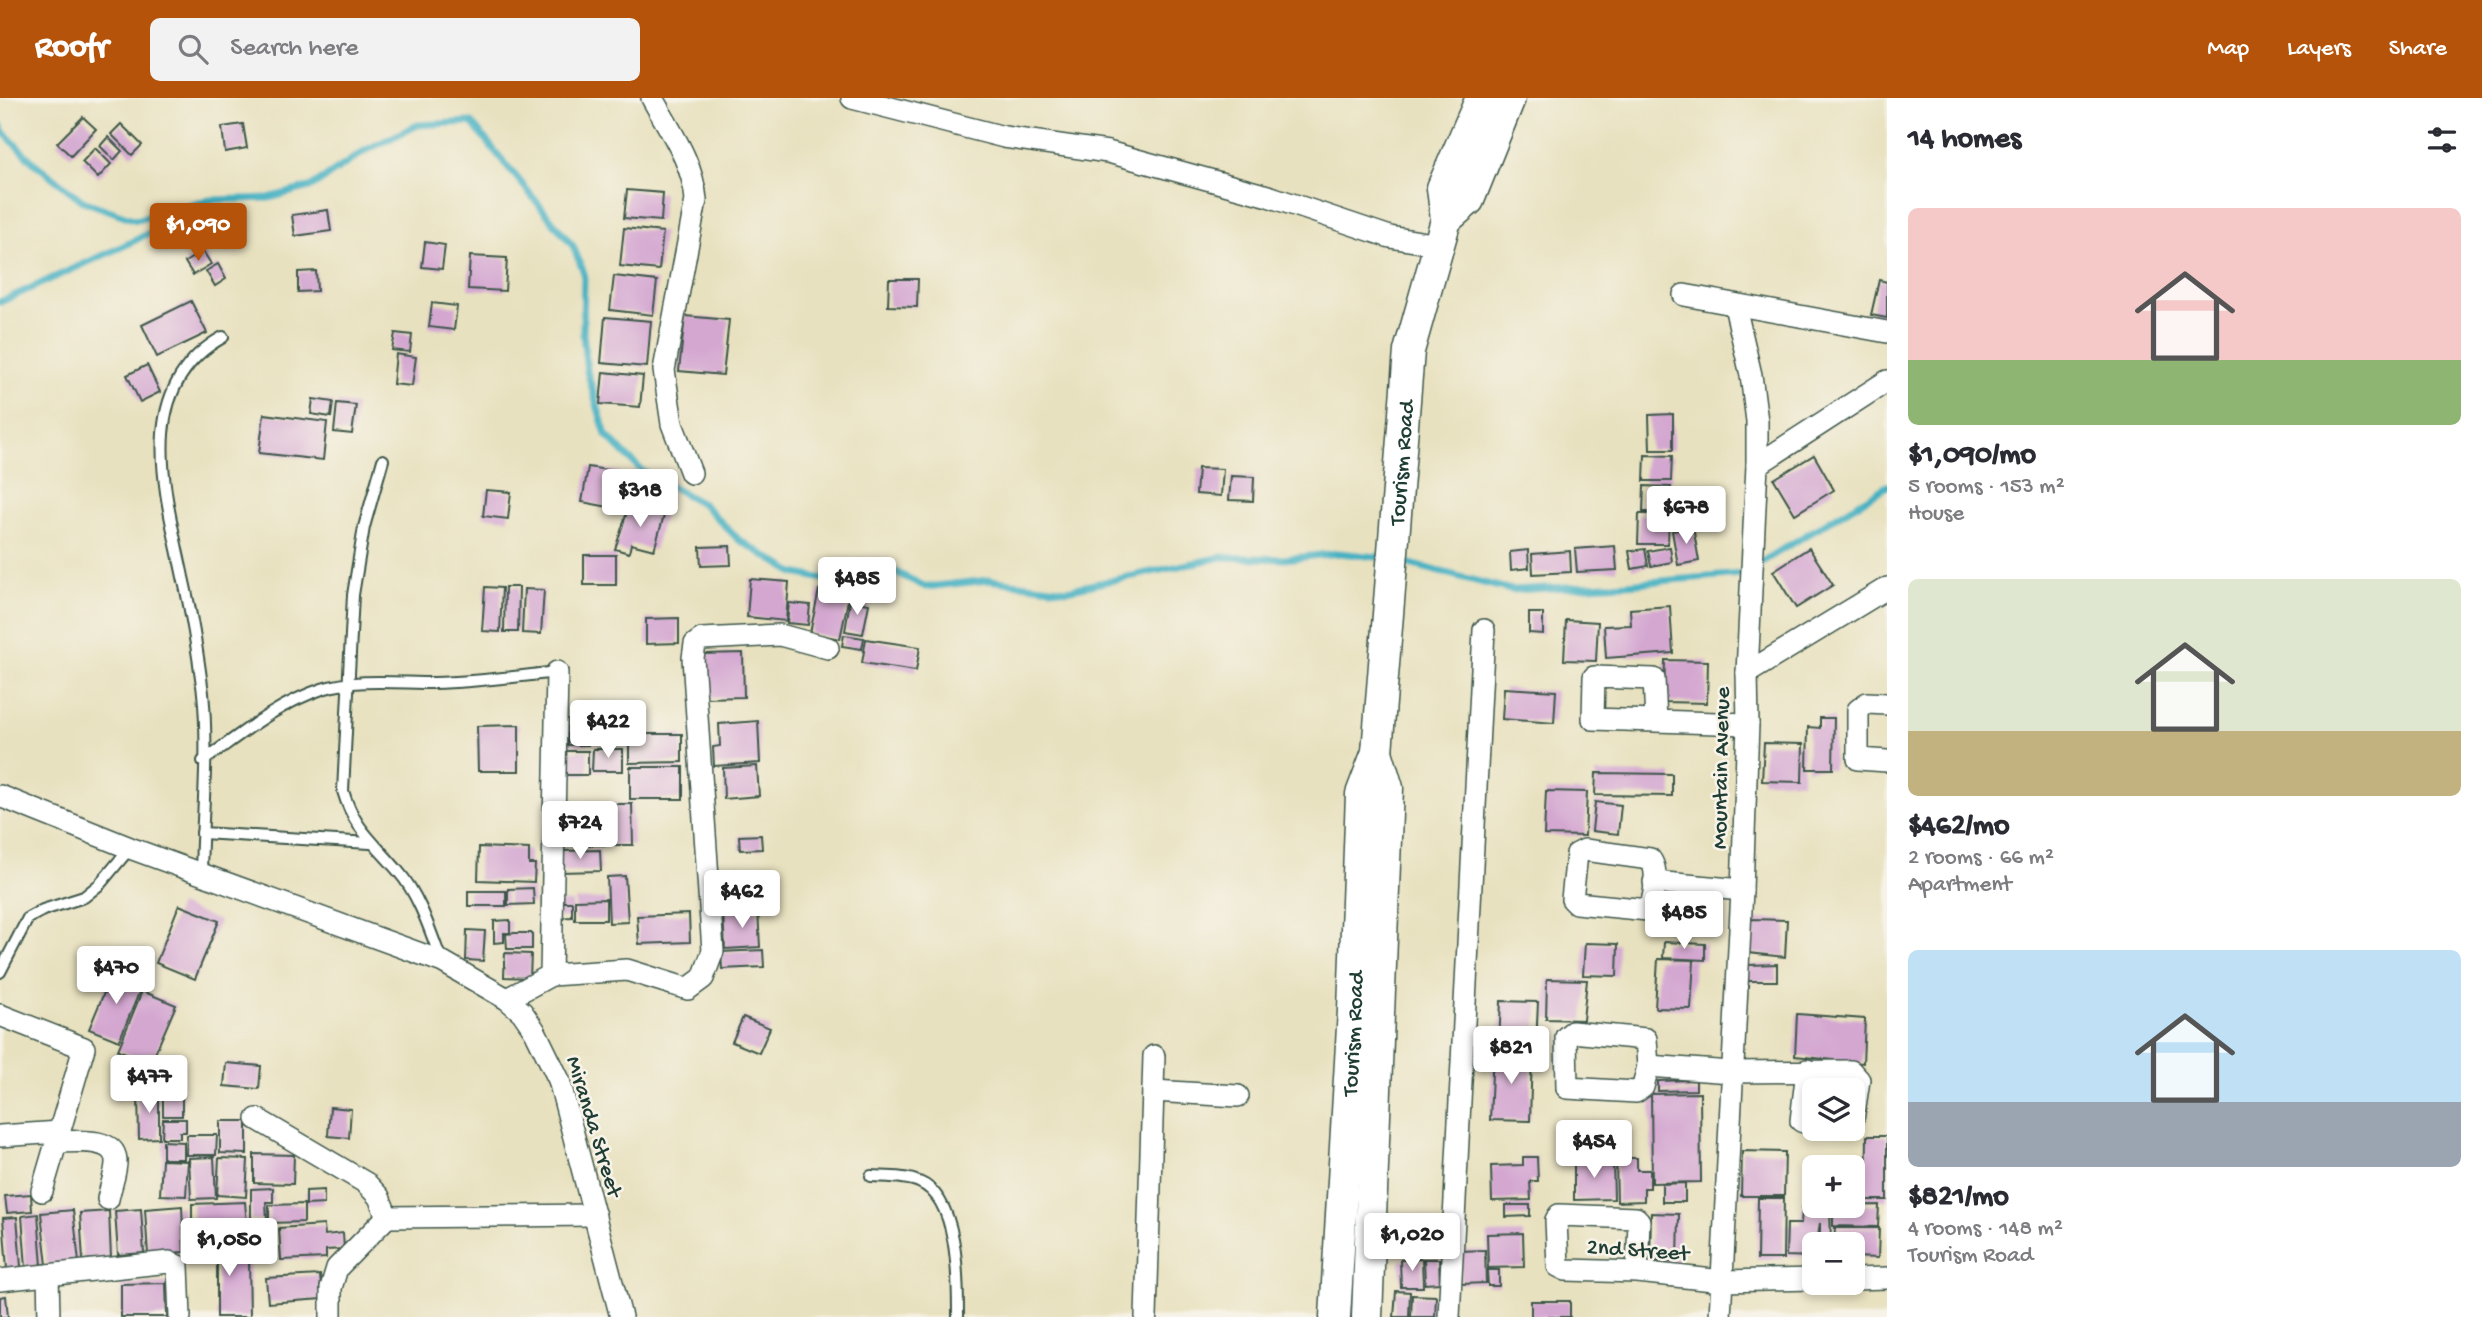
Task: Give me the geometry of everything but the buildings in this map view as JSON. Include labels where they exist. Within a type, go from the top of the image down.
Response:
[{"type":"main road","name":"Tourism Road","points":[[1335,1317],[1353,1010],[1361,793],[1377,752],[1409,351],[1443,232],[1442,188],[1481,98]]},
{"type":"main road","points":[[1443,232],[1469,200],[1510,98]]},
{"type":"main road","name":"Tourism Road","points":[[1367,1317],[1388,788],[1377,752]]},
{"type":"street","points":[[652,98],[688,163],[695,185],[696,200],[664,370],[672,424],[691,473]]},
{"type":"street","points":[[852,98],[1004,137],[1108,152],[1268,196],[1390,237],[1443,232]]},
{"type":"street","points":[[1684,295],[1887,331]]},
{"type":"street","name":"Mountain Avenue","points":[[1720,1317],[1742,890],[1748,724],[1747,673],[1757,466],[1757,421],[1751,375],[1735,306]]},
{"type":"street","points":[[1757,466],[1887,381]]},
{"type":"street","points":[[1747,673],[1887,588]]},
{"type":"street","points":[[1448,1317],[1484,630]]},
{"type":"street","points":[[507,999],[551,975],[627,970],[688,989],[703,978],[713,951],[693,657],[695,644],[702,639],[780,635],[828,648]]},
{"type":"street","points":[[551,975],[556,672]]},
{"type":"street","points":[[1656,721],[1654,680],[1597,675],[1593,679],[1593,719],[1748,724]]},
{"type":"street","points":[[1887,704],[1867,703],[1858,710],[1858,759],[1887,761]]},
{"type":"street","name":"Miranda Street","points":[[0,796],[130,848],[357,933],[443,962],[507,999],[522,1012],[535,1031],[559,1080],[621,1317]]},
{"type":"street","points":[[1654,882],[1742,890]]},
{"type":"street","points":[[0,1015],[84,1048],[42,1191]]},
{"type":"street","points":[[1146,1317],[1154,1056]]},
{"type":"street","points":[[1648,1066],[1731,1072],[1851,1071],[1857,1078]]},
{"type":"street","points":[[1806,1078],[1807,1070]]},
{"type":"street","points":[[1153,1091],[1238,1096]]},
{"type":"street","points":[[257,1119],[366,1183],[379,1198],[387,1217]]},
{"type":"street","points":[[0,1136],[58,1137],[97,1143],[112,1151],[116,1160],[108,1199]]},
{"type":"street","points":[[331,1317],[331,1289],[337,1268],[387,1217],[595,1215]]},
{"type":"street","name":"2nd Street","points":[[1637,1272],[1639,1221],[1632,1216],[1559,1215],[1556,1220],[1556,1259],[1558,1266],[1566,1270],[1637,1272],[1723,1281],[1802,1279]]},
{"type":"street","points":[[0,1280],[169,1262],[178,1266],[180,1317]]},
{"type":"street","points":[[48,1276],[49,1317]]},
{"type":"street","points":[[1865,1279],[1887,1278]]},
{"type":"lane","points":[[201,874],[203,698],[198,649],[170,516],[162,436],[167,410],[180,374],[203,348],[223,337]]},
{"type":"lane","points":[[383,460],[364,527],[353,595],[343,791],[349,811],[370,843],[399,872],[424,915],[443,962]]},
{"type":"lane","points":[[203,761],[261,719],[292,701],[349,683],[503,679],[556,672]]},
{"type":"lane","points":[[202,833],[370,843]]},
{"type":"lane","points":[[0,972],[28,918],[43,910],[84,897],[130,848]]},
{"type":"lane","points":[[870,1176],[918,1182],[932,1189],[944,1202],[950,1221],[958,1317]]},
{"type":"waterway","points":[[0,124],[3,132],[33,162],[83,201],[136,220],[210,200],[269,198],[313,186],[366,150],[418,125],[471,122],[573,246],[584,273],[583,333],[587,371],[606,435],[642,471],[703,504],[739,540],[794,573],[849,584],[893,571],[926,587],[989,580],[1067,590],[1222,557],[1284,559],[1339,553],[1387,558]]},
{"type":"waterway","points":[[0,302],[130,243],[198,207]]},
{"type":"waterway","points":[[1398,561],[1511,590],[1742,574],[1887,486]]}]
